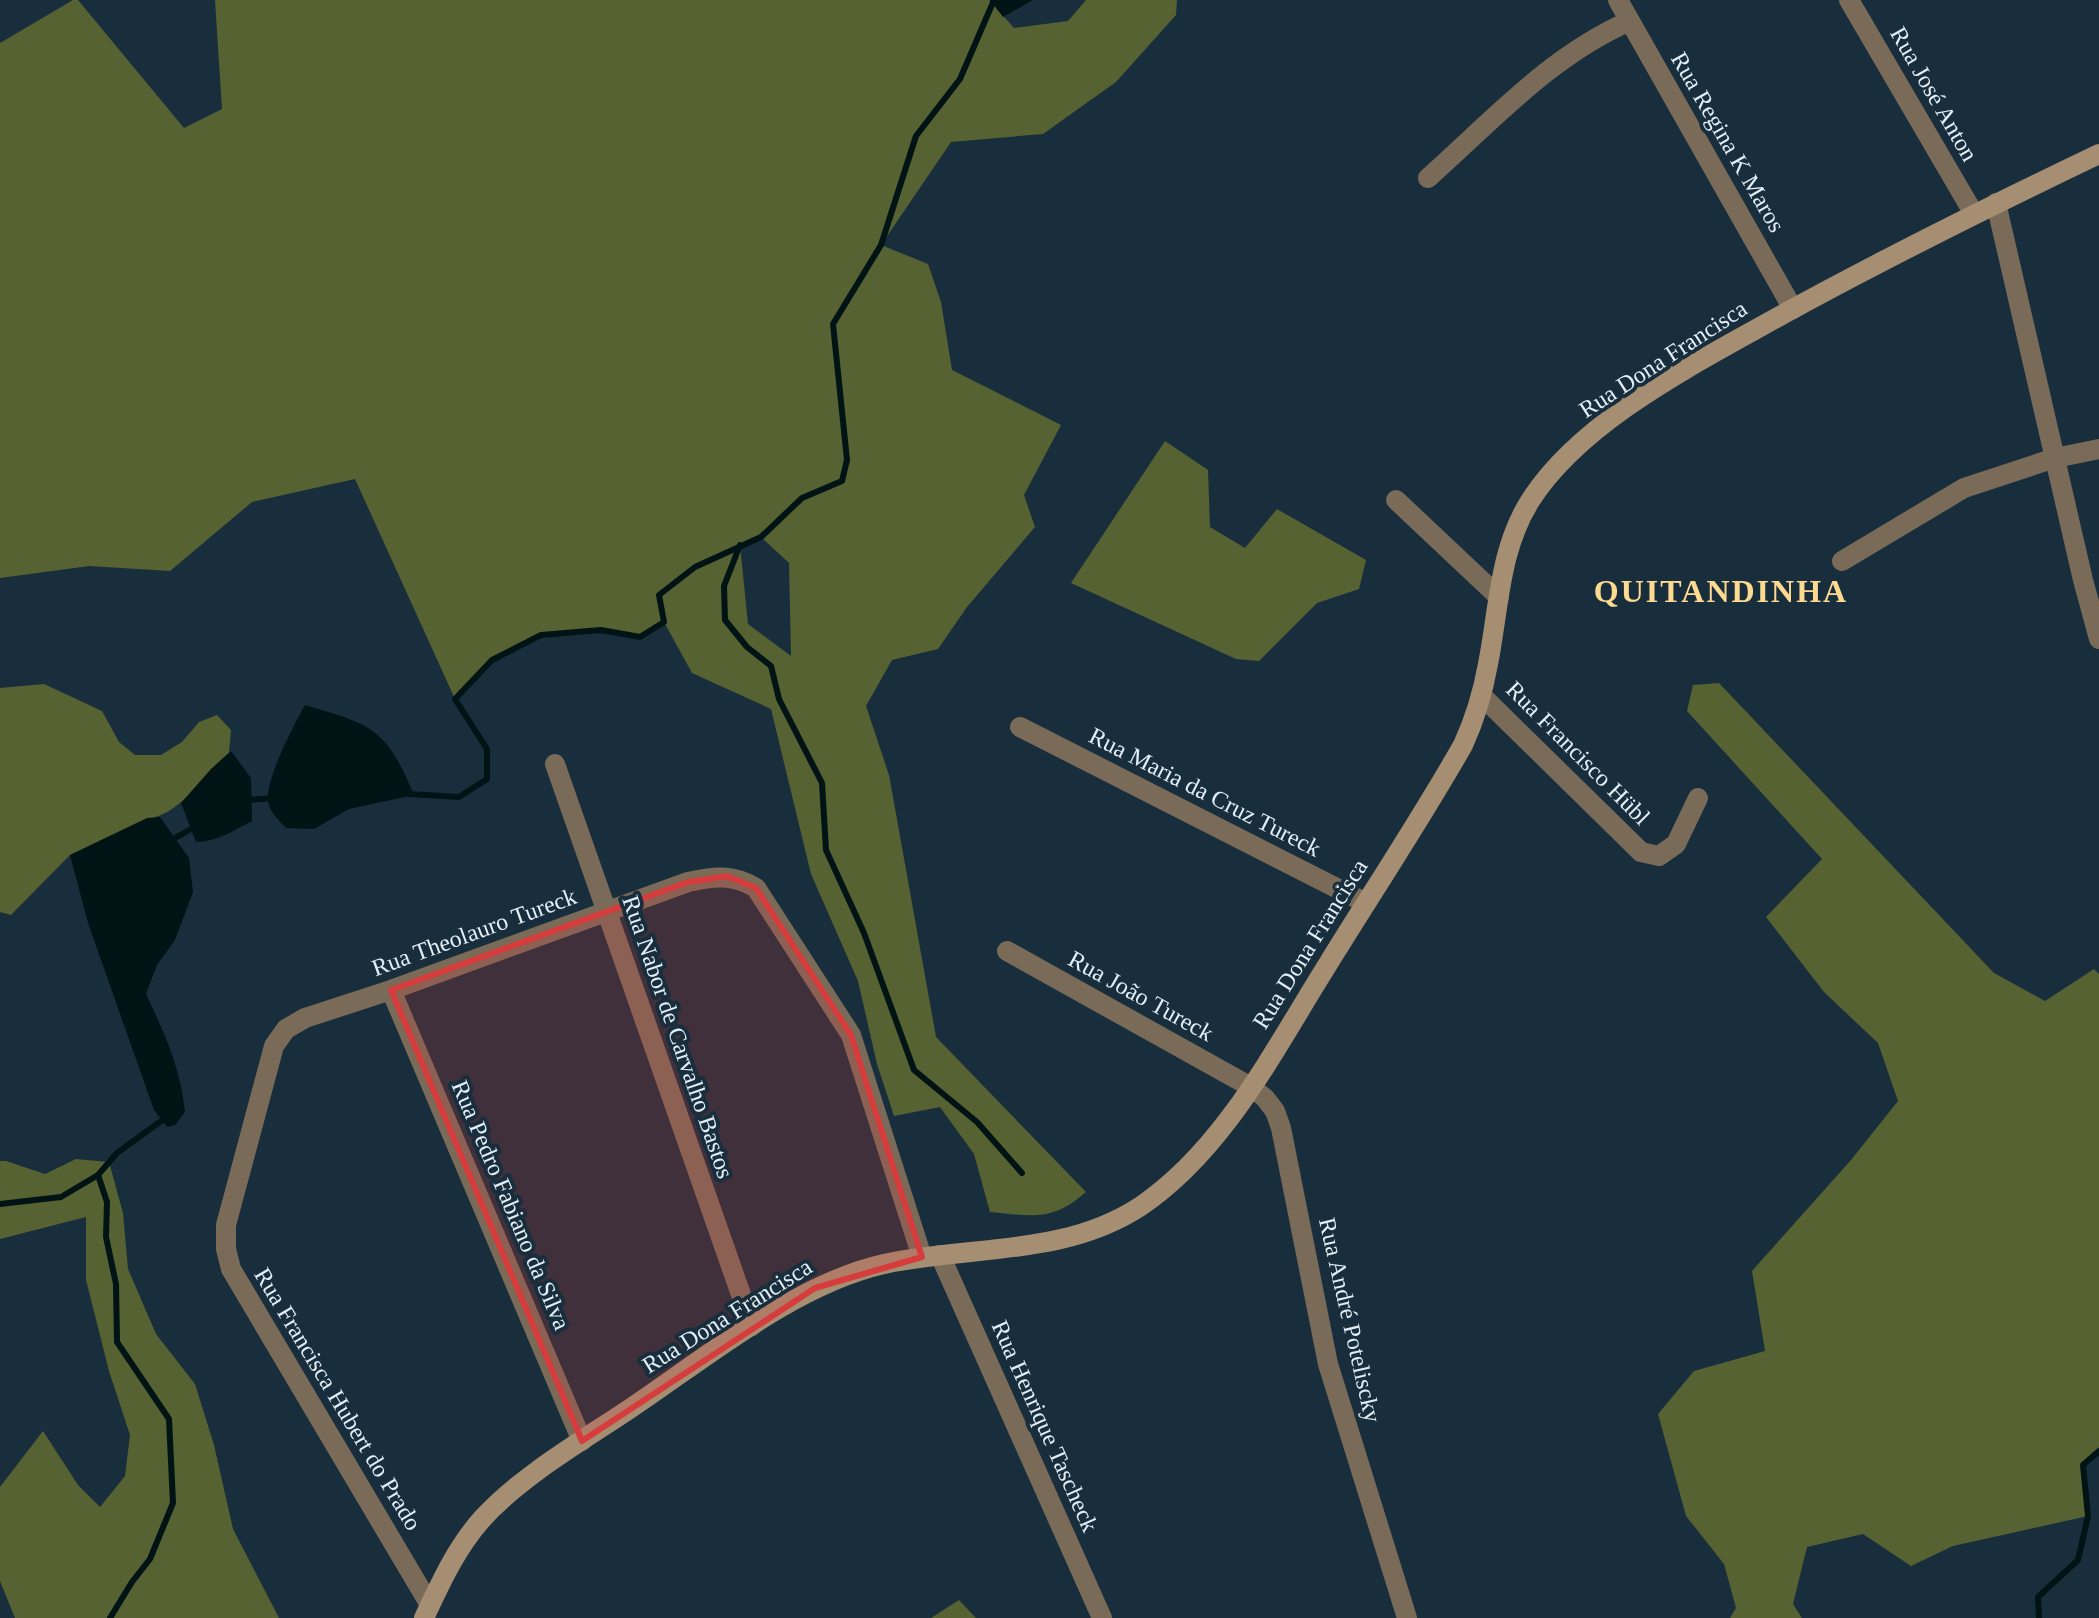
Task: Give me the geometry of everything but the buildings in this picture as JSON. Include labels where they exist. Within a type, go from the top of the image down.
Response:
[{"type":"main road","name":"Rua Dona Francisca","points":[[427,1612],[457,1553],[482,1519],[525,1482],[790,1302],[836,1279],[870,1268],[931,1256],[1029,1246],[1088,1232],[1115,1221],[1149,1201],[1184,1171],[1251,1087],[1463,745],[1481,695],[1504,568],[1518,523],[1543,483],[1587,439],[1636,402],[1705,359],[1974,214],[2099,154]]},
{"type":"street","name":"Rua Regina K Maros","points":[[1618,0],[1793,309]]},
{"type":"street","name":"Rua José Anton","points":[[1849,0],[1974,214]]},
{"type":"street","points":[[1428,178],[1561,60],[1600,34],[1630,21]]},
{"type":"street","points":[[1996,203],[2099,639]]},
{"type":"street","points":[[1842,561],[1956,492],[2055,458],[2099,449]]},
{"type":"street","points":[[1396,500],[1499,597]]},
{"type":"street","name":"Rua Francisco Hübl","points":[[1481,695],[1641,852],[1659,856],[1676,844],[1698,798]]},
{"type":"street","name":"Rua Maria da Cruz Tureck","points":[[1020,727],[1366,903]]},
{"type":"street","name":"Rua Nabor de Carvalho Bastos","points":[[555,764],[752,1326]]},
{"type":"street","name":"Rua Theolauro Tureck","points":[[286,1029],[305,1018],[688,882],[727,876]]},
{"type":"street","name":"Rua Henrique Tascheck","points":[[727,876],[743,880],[756,888],[851,1035],[931,1256],[1102,1618]]},
{"type":"street","name":"Rua João Tureck","points":[[1007,951],[1251,1087]]},
{"type":"street","name":"Rua Pedro Fabiano da Silva","points":[[391,990],[582,1441]]},
{"type":"street","name":"Rua Francisca Hubert do Prado","points":[[286,1029],[274,1046],[226,1225],[226,1249],[231,1269],[427,1612]]},
{"type":"street","name":"Rua André Poteliscky","points":[[1251,1087],[1275,1111],[1281,1128],[1328,1364],[1407,1618]]},
{"type":"highlighted area","points":[[727,876],[756,888],[851,1035],[922,1257],[815,1288],[582,1441],[391,990],[688,882]]},
{"type":"green space","points":[[73,0],[78,0],[184,128],[222,109],[215,0],[989,0],[1014,28],[1068,21],[1086,0],[1177,0],[1176,15],[1116,82],[1043,134],[951,142],[881,245],[928,264],[941,302],[952,370],[1061,425],[1024,495],[1035,527],[967,607],[938,649],[892,660],[866,706],[889,775],[936,1037],[1086,1192],[1052,1213],[990,1212],[974,1154],[940,1107],[894,1116],[877,1064],[858,981],[811,874],[771,709],[692,673],[664,622],[640,637],[601,630],[541,635],[492,660],[455,699],[355,479],[252,502],[170,571],[89,566],[0,578],[0,43]],"holes":[[[761,537],[789,563],[791,656],[748,624],[740,545]]]},
{"type":"green space","points":[[1165,441],[1208,470],[1210,527],[1245,548],[1277,509],[1366,560],[1359,589],[1317,603],[1259,661],[1236,659],[1071,583]]},
{"type":"green space","points":[[1719,683],[1994,973],[2045,1001],[2094,969],[2099,974],[2099,1451],[2083,1466],[2088,1516],[1953,1546],[1911,1566],[1863,1534],[1807,1547],[1793,1604],[1802,1618],[1730,1618],[1736,1608],[1724,1564],[1686,1516],[1658,1414],[1694,1371],[1765,1351],[1752,1271],[1851,1160],[1898,1101],[1878,1043],[1824,992],[1766,917],[1822,859],[1687,711],[1693,685]]},
{"type":"green space","points":[[44,684],[102,711],[119,742],[135,755],[161,755],[182,742],[199,722],[217,715],[231,730],[229,753],[171,810],[70,855],[11,915],[0,912],[0,688]]},
{"type":"green space","points":[[76,1159],[109,1162],[123,1213],[128,1269],[156,1334],[195,1384],[214,1445],[233,1529],[279,1618],[15,1618],[0,1581],[0,1487],[43,1431],[78,1485],[100,1507],[125,1476],[130,1435],[109,1371],[86,1280],[86,1217],[0,1239],[0,1161],[45,1174]]},
{"type":"green space","points":[[959,1600],[976,1618],[931,1618]]},
{"type":"shaded area","points":[[990,0],[1033,0],[1003,17]]},
{"type":"shaded area","points":[[305,705],[347,718],[374,732],[395,755],[414,795],[349,809],[314,829],[286,828],[271,809],[268,792],[281,753]]},
{"type":"shaded area","points":[[231,751],[251,778],[252,821],[218,838],[196,842],[181,803]]},
{"type":"shaded area","points":[[160,817],[189,858],[193,892],[175,940],[157,965],[146,994],[171,1051],[183,1096],[185,1112],[175,1125],[167,1127],[154,1110],[88,923],[70,855],[147,818]]},
{"type":"waterway","points":[[409,794],[459,797],[487,779],[487,749],[455,699],[492,660],[541,635],[601,630],[640,637],[664,622],[659,595],[695,567],[761,537],[802,498],[842,481],[847,460],[833,324],[881,245],[916,136],[960,79],[994,0]]},
{"type":"waterway","points":[[740,545],[724,586],[725,620],[747,647],[771,666],[779,699],[822,783],[826,850],[864,933],[914,1070],[977,1122],[1022,1173]]},
{"type":"waterway","points":[[246,800],[275,798]]},
{"type":"waterway","points":[[170,841],[198,825]]},
{"type":"waterway","points":[[0,1204],[61,1197],[98,1175],[117,1153],[168,1116]]},
{"type":"waterway","points":[[98,1175],[107,1202],[106,1237],[116,1284],[117,1342],[169,1419],[173,1503],[150,1559],[110,1618]]},
{"type":"waterway","points":[[2039,1618],[2038,1597],[2078,1560],[2088,1516],[2083,1465],[2099,1451]]},
{"type":"district","name":"QUITANDINHA","points":[[1721,591]]}]
